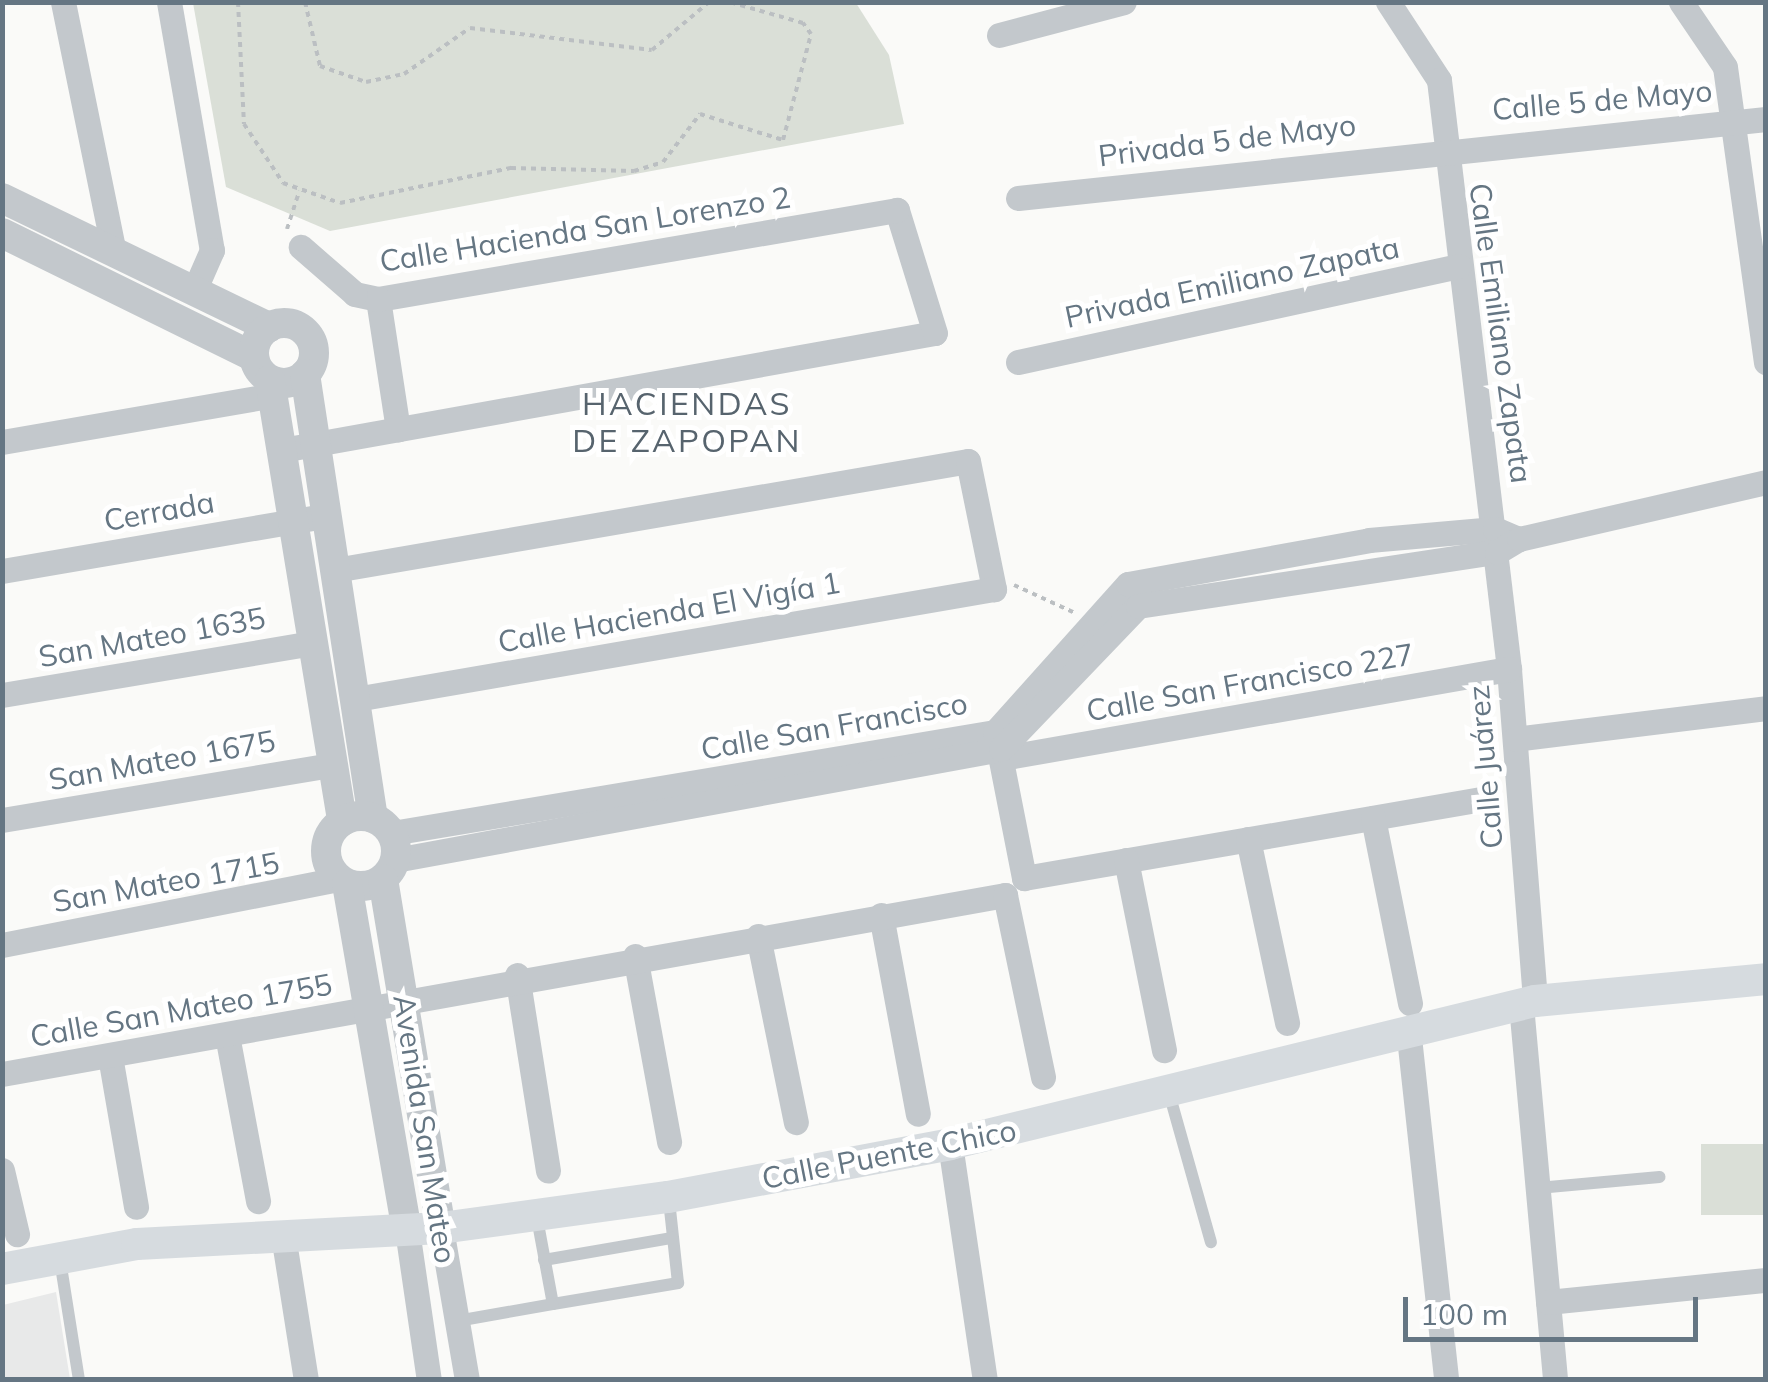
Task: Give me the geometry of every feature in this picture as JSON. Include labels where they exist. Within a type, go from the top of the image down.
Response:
[{"type":"main road","name":"Calle Puente Chico","points":[[2,1269],[60,1258],[282,1235],[440,1228],[537,1218],[668,1197],[950,1144],[1410,1037],[1528,1003],[1766,979]]},
{"type":"street","points":[[62,2],[114,252]]},
{"type":"street","points":[[169,2],[212,250],[194,290]]},
{"type":"street","points":[[998,35],[1124,2]]},
{"type":"street","name":"Calle Emiliano Zapata","points":[[1388,2],[1439,80],[1459,266],[1503,540]]},
{"type":"street","points":[[1681,2],[1725,67],[1766,362]]},
{"type":"street","name":"Calle 5 de Mayo","points":[[1444,146],[1766,118]]},
{"type":"street","name":"Privada 5 de Mayo","points":[[1018,198],[1444,146]]},
{"type":"street","name":"Avenida San Mateo","points":[[2,198],[268,326],[290,323],[308,334],[314,355],[304,374],[356,699],[386,847],[404,1002],[467,1380]]},
{"type":"street","name":"Calle Hacienda San Lorenzo 2","points":[[300,247],[355,294],[378,299],[897,210],[936,333],[398,429]]},
{"type":"street","points":[[2,233],[266,377]]},
{"type":"street","name":"Privada Emiliano Zapata","points":[[1018,362],[1459,266]]},
{"type":"street","points":[[282,450],[398,429],[378,299]]},
{"type":"street","points":[[266,377],[268,326]]},
{"type":"street","points":[[2,442],[266,377],[304,374]]},
{"type":"street","name":"Avenida San Mateo","points":[[266,377],[282,450],[342,821],[326,856],[343,882],[373,1024],[429,1380]]},
{"type":"street","points":[[335,570],[968,461],[994,589]]},
{"type":"street","points":[[1128,598],[1254,587],[1375,567],[1766,482]]},
{"type":"street","name":"Cerrada","points":[[2,571],[327,516]]},
{"type":"street","points":[[1128,598],[1248,559],[1370,540],[1503,540]]},
{"type":"street","points":[[1370,540],[1375,567]]},
{"type":"street","name":"Calle Juárez","points":[[1503,540],[1538,1188],[1555,1380]]},
{"type":"street","points":[[1248,559],[1254,587]]},
{"type":"street","name":"Calle Hacienda El Vigía 1","points":[[356,699],[994,589]]},
{"type":"street","name":"Calle San Francisco","points":[[999,747],[1090,622],[1128,598]]},
{"type":"street","name":"Calle San Francisco","points":[[386,847],[999,747],[1128,598]]},
{"type":"street","points":[[313,649],[348,651]]},
{"type":"street","name":"San Mateo 1635","points":[[2,695],[313,649]]},
{"type":"street","name":"Calle San Francisco 227","points":[[999,747],[1510,670]]},
{"type":"street","points":[[1516,738],[1766,708]]},
{"type":"street","points":[[999,747],[1024,878],[1482,798]]},
{"type":"street","name":"San Mateo 1675","points":[[2,820],[332,765]]},
{"type":"street","points":[[1373,818],[1410,1003]]},
{"type":"street","points":[[342,821],[386,847],[343,882]]},
{"type":"street","points":[[1248,839],[1287,1023]]},
{"type":"street","points":[[1126,860],[1164,1050]]},
{"type":"street","name":"San Mateo 1715","points":[[2,945],[343,882]]},
{"type":"street","name":"Calle San Mateo 1755","points":[[2,1074],[227,1035],[373,1024],[404,1002],[517,976],[1005,895],[1043,1077]]},
{"type":"street","points":[[880,916],[918,1114]]},
{"type":"street","points":[[758,936],[796,1122]]},
{"type":"street","points":[[636,956],[669,1142]]},
{"type":"street","points":[[517,976],[548,1171]]},
{"type":"street","points":[[373,1024],[410,1036]]},
{"type":"street","points":[[227,1035],[258,1201]]},
{"type":"street","points":[[1410,1037],[1446,1380]]},
{"type":"street","points":[[110,1056],[136,1208]]},
{"type":"street","points":[[950,1144],[985,1380]]},
{"type":"street","points":[[2,1170],[17,1234]]},
{"type":"street","points":[[282,1235],[306,1380]]},
{"type":"street","points":[[1548,1302],[1766,1280]]},
{"type":"lane","points":[[1169,1093],[1211,1242]]},
{"type":"lane","points":[[1538,1188],[1660,1177]]},
{"type":"lane","points":[[457,1321],[678,1283],[668,1197]]},
{"type":"lane","points":[[537,1218],[553,1304]]},
{"type":"lane","points":[[544,1260],[672,1238]]},
{"type":"lane","points":[[60,1258],[79,1380]]},
{"type":"path","points":[[238,2],[244,124],[283,184],[340,204],[511,168],[634,172],[664,162],[700,114],[784,140],[811,34],[803,23],[730,2]]},
{"type":"path","points":[[305,2],[320,66],[366,82],[404,74],[470,28],[652,50],[709,2]]},
{"type":"path","points":[[298,190],[285,234],[300,247]]},
{"type":"path","points":[[994,589],[1016,584],[1090,622]]},
{"type":"shaded area","points":[[193,3],[856,3],[889,55],[904,124],[330,231],[226,187]]},
{"type":"shaded area","points":[[1701,1144],[1765,1144],[1765,1215],[1701,1215]]},
{"type":"shaded area","points":[[56,1292],[70,1379],[3,1379],[3,1305]]},
{"type":"district","name":"HACIENDAS DE ZAPOPAN","points":[[687,422]]}]
